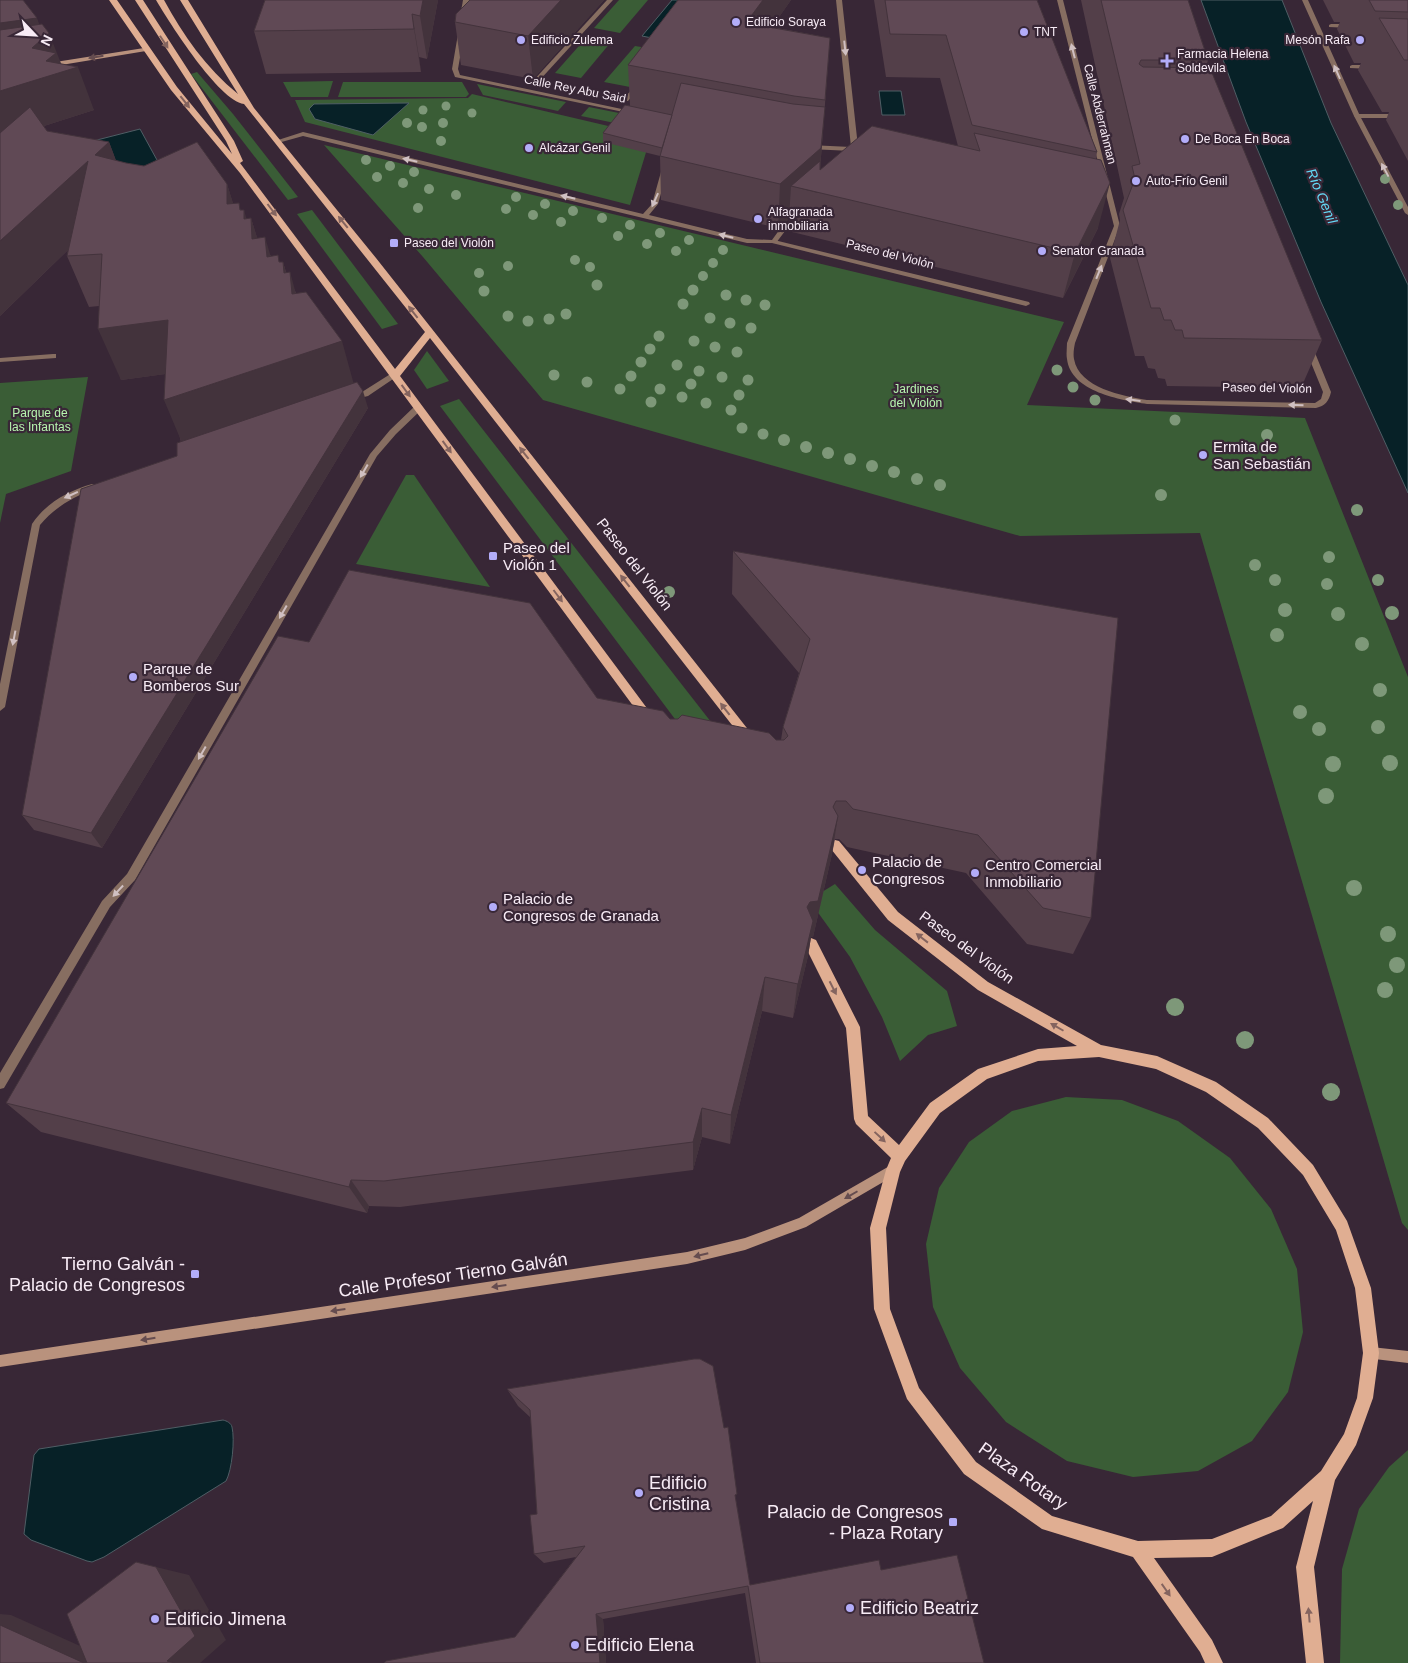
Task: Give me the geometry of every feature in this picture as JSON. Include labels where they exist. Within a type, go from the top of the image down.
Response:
[{"type":"main road","points":[[113,0],[144,50],[218,144],[243,171],[658,730]]},
{"type":"main road","points":[[139,0],[230,141],[243,171]]},
{"type":"main road","name":"Paseo del Violón","points":[[160,0],[185,42],[217,82],[251,109]]},
{"type":"main road","name":"Paseo del Violón","points":[[184,0],[251,109],[758,752]]},
{"type":"main road","points":[[38,67],[144,50]]},
{"type":"main road","points":[[395,375],[429,333]]},
{"type":"main road","name":"Paseo del Violón","points":[[835,845],[893,916],[983,986],[1099,1052]]},
{"type":"main road","points":[[811,944],[852,1027],[861,1119],[896,1163]]},
{"type":"main road","name":"Plaza Rotary","points":[[1099,1052],[1157,1063],[1211,1087],[1263,1123],[1308,1170],[1342,1226],[1364,1288],[1371,1353],[1365,1398],[1350,1439],[1327,1477],[1277,1522],[1212,1548],[1138,1550],[1048,1523],[970,1468],[913,1393],[882,1309],[878,1228],[896,1163],[935,1108],[983,1074],[1038,1055],[1099,1052]]},
{"type":"main road","name":"Calle Profesor Tierno Galván","points":[[0,1361],[687,1258],[744,1244],[802,1223],[896,1163]]},
{"type":"main road","points":[[1371,1353],[1408,1357]]},
{"type":"main road","points":[[1315,1663],[1305,1566],[1327,1477]]},
{"type":"main road","points":[[1138,1550],[1206,1646],[1214,1663]]},
{"type":"street","name":"Calle Rey Abu Said","points":[[466,0],[455,69],[457,76],[639,113]]},
{"type":"street","points":[[535,82],[610,0]]},
{"type":"street","points":[[840,0],[856,148],[853,162]]},
{"type":"street","name":"Calle Abderrahman","points":[[1060,0],[1117,226],[1080,317]]},
{"type":"street","points":[[1306,0],[1357,116],[1408,213]]},
{"type":"street","points":[[1332,26],[1360,26]]},
{"type":"street","points":[[1352,68],[1380,67]]},
{"type":"street","points":[[626,100],[646,76]]},
{"type":"street","points":[[1357,116],[1408,116]]},
{"type":"street","name":"Paseo del Violón","points":[[278,141],[304,134],[747,241],[774,242],[1026,304]]},
{"type":"street","points":[[804,146],[856,148],[870,152]]},
{"type":"street","points":[[645,216],[655,204],[667,160]]},
{"type":"street","points":[[1101,200],[1110,201]]},
{"type":"street","points":[[774,242],[782,230],[803,211]]},
{"type":"street","name":"Paseo del Violón","points":[[1080,317],[1071,343],[1070,361],[1081,378],[1100,391],[1122,398],[1146,402],[1316,406],[1322,404],[1326,399],[1327,392],[1305,338]]},
{"type":"street","points":[[0,360],[54,356]]},
{"type":"street","points":[[346,400],[365,394],[395,375]]},
{"type":"street","points":[[0,1084],[106,904],[131,877],[374,454],[418,408]]},
{"type":"street","points":[[0,707],[36,524],[47,509],[69,495],[97,486]]},
{"type":"green space","points":[[619,0],[648,0],[620,33],[594,28]]},
{"type":"green space","points":[[586,38],[611,42],[581,78],[555,73]]},
{"type":"green space","points":[[635,46],[660,50],[630,87],[604,82]]},
{"type":"green space","points":[[197,72],[233,114],[298,197],[288,200],[191,74]]},
{"type":"green space","points":[[333,81],[328,97],[291,97],[283,82]]},
{"type":"green space","points":[[343,82],[462,82],[469,94],[466,97],[338,97]]},
{"type":"green space","points":[[477,84],[566,102],[558,111],[483,95]]},
{"type":"green space","points":[[472,94],[651,136],[630,205],[305,122],[295,100],[468,98]]},
{"type":"green space","points":[[589,107],[669,123],[653,131],[581,116]]},
{"type":"green space","name":"Jardines del Violón","points":[[324,145],[1064,322],[1027,405],[1305,418],[1408,677],[1408,1230],[1402,1223],[1200,533],[1020,536],[543,400],[423,257]]},
{"type":"green space","points":[[312,210],[398,324],[382,329],[297,214]]},
{"type":"green space","points":[[427,351],[449,381],[427,389],[414,370]]},
{"type":"green space","name":"Parque de las Infantas","points":[[88,377],[71,471],[6,494],[0,523],[0,383]]},
{"type":"green space","points":[[459,399],[761,786],[750,819],[440,406]]},
{"type":"green space","points":[[406,475],[414,475],[490,587],[356,564]]},
{"type":"green space","points":[[835,884],[875,930],[947,991],[957,1026],[928,1035],[900,1061],[882,1017],[850,957],[809,900]]},
{"type":"green space","points":[[1066,1097],[1122,1100],[1178,1121],[1230,1158],[1271,1209],[1297,1269],[1303,1332],[1288,1392],[1252,1441],[1198,1471],[1133,1477],[1067,1461],[1006,1422],[960,1368],[933,1307],[926,1244],[939,1188],[969,1142],[1012,1111]]},
{"type":"green space","points":[[1408,1450],[1408,1663],[1340,1663],[1342,1569],[1359,1509],[1389,1467]]},
{"type":"water","points":[[672,0],[700,0],[667,41],[642,36]]},
{"type":"water","name":"Río Genil","points":[[1201,0],[1282,0],[1331,123],[1408,285],[1408,493],[1321,302],[1246,122]]},
{"type":"water","points":[[879,91],[901,91],[905,115],[882,115]]},
{"type":"water","points":[[409,103],[373,135],[315,119],[309,109],[314,104]]},
{"type":"water","points":[[140,129],[163,171],[104,166],[93,141]]},
{"type":"water","points":[[223,1420],[231,1424],[233,1433],[231,1463],[226,1481],[104,1557],[92,1562],[87,1561],[31,1540],[24,1534],[34,1455],[39,1449]]},
{"type":"building","points":[[0,0],[23,0],[37,18],[0,23]]},
{"type":"building","points":[[265,0],[423,0],[420,16],[412,14],[414,29],[254,31]]},
{"type":"building","points":[[470,0],[561,0],[528,36],[455,22],[456,14]]},
{"type":"building","points":[[678,0],[763,0],[746,23],[830,38],[825,100],[628,65]]},
{"type":"building","points":[[885,0],[1037,0],[1097,152],[972,125],[946,35],[890,34]]},
{"type":"building","points":[[1101,0],[1188,0],[1208,60],[1141,60],[1139,64],[1143,67],[1210,68],[1322,340],[1184,338],[1182,330],[1175,330],[1171,320],[1164,320],[1160,308],[1151,308],[1123,210],[1135,179],[1132,166],[1140,164]]},
{"type":"building","points":[[1369,0],[1408,0],[1408,12],[1375,11]]},
{"type":"building","points":[[1379,18],[1408,19],[1408,60],[1404,60]]},
{"type":"building","points":[[42,24],[49,33],[32,48],[56,53],[46,61],[78,67],[0,91],[0,30]]},
{"type":"building","points":[[681,83],[793,104],[825,107],[821,148],[780,184],[660,156]]},
{"type":"building","points":[[625,105],[672,115],[662,148],[603,133]]},
{"type":"building","points":[[30,107],[47,131],[109,142],[95,155],[126,163],[144,166],[197,142],[227,184],[227,204],[239,203],[240,210],[244,210],[244,219],[251,218],[252,239],[265,237],[267,257],[278,255],[279,262],[283,262],[284,273],[290,272],[292,294],[306,292],[342,341],[164,400],[168,320],[98,329],[102,254],[67,256],[88,161],[0,241],[0,133]]},
{"type":"building","points":[[872,126],[980,151],[974,133],[1101,160],[1110,183],[1075,253],[791,186],[820,161],[820,170]]},
{"type":"building","name":"Parque de Bomberos Sur","points":[[357,382],[363,391],[91,833],[22,815],[81,489],[177,456],[177,443]]},
{"type":"building","name":"Palacio de Congresos de Granada","points":[[733,551],[1118,618],[1091,918],[1043,908],[978,835],[853,809],[846,801],[836,801],[833,807],[838,816],[818,901],[810,902],[807,907],[813,921],[798,984],[765,977],[731,1115],[702,1108],[693,1142],[384,1181],[351,1180],[349,1187],[6,1103],[278,636],[309,642],[349,570],[530,603],[597,698],[663,711],[670,719],[678,719],[682,715],[769,733],[776,740],[784,740],[788,736],[783,727],[810,639]]},
{"type":"building","points":[[700,1359],[713,1366],[724,1428],[728,1427],[737,1494],[735,1495],[750,1585],[879,1560],[881,1570],[957,1555],[984,1663],[760,1663],[748,1586],[596,1614],[600,1663],[384,1663],[386,1661],[515,1637],[585,1546],[534,1554],[530,1515],[537,1514],[530,1410],[507,1389]]},
{"type":"building","name":"Edificio Jimena","points":[[136,1562],[156,1567],[195,1636],[167,1661],[175,1663],[87,1663],[67,1614]]},
{"type":"building","points":[[0,1625],[84,1663],[0,1663]]},
{"type":"place","name":"Edificio Soraya","points":[[736,22]]},
{"type":"place","name":"TNT","points":[[1024,32]]},
{"type":"place","name":"Edificio Zulema","points":[[521,40]]},
{"type":"place","name":"Mesón Rafa","points":[[1360,40]]},
{"type":"place","name":"Farmacia Helena Soldevila","points":[[1167,61]]},
{"type":"place","name":"De Boca En Boca","points":[[1185,139]]},
{"type":"place","name":"Alcázar Genil","points":[[529,148]]},
{"type":"place","name":"Auto-Frío Genil","points":[[1136,181]]},
{"type":"place","name":"Alfagranada inmobiliaria","points":[[758,219]]},
{"type":"place","name":"Paseo del Violón","points":[[394,243]]},
{"type":"place","name":"Senator Granada","points":[[1042,251]]},
{"type":"place","name":"Ermita de San Sebastián","points":[[1203,455]]},
{"type":"place","name":"Paseo del Violón 1","points":[[493,556]]},
{"type":"place","name":"Parque de Bomberos Sur","points":[[133,677]]},
{"type":"place","name":"Palacio de Congresos","points":[[862,870]]},
{"type":"place","name":"Centro Comercial Inmobiliario","points":[[975,873]]},
{"type":"place","name":"Palacio de Congresos de Granada","points":[[493,907]]},
{"type":"place","name":"Tierno Galván - Palacio de Congresos","points":[[195,1274]]},
{"type":"place","name":"Edificio Cristina","points":[[639,1493]]},
{"type":"place","name":"Palacio de Congresos - Plaza Rotary","points":[[953,1522]]},
{"type":"place","name":"Edificio Beatriz","points":[[850,1608]]},
{"type":"place","name":"Edificio Jimena","points":[[155,1619]]},
{"type":"place","name":"Edificio Elena","points":[[575,1645]]}]
